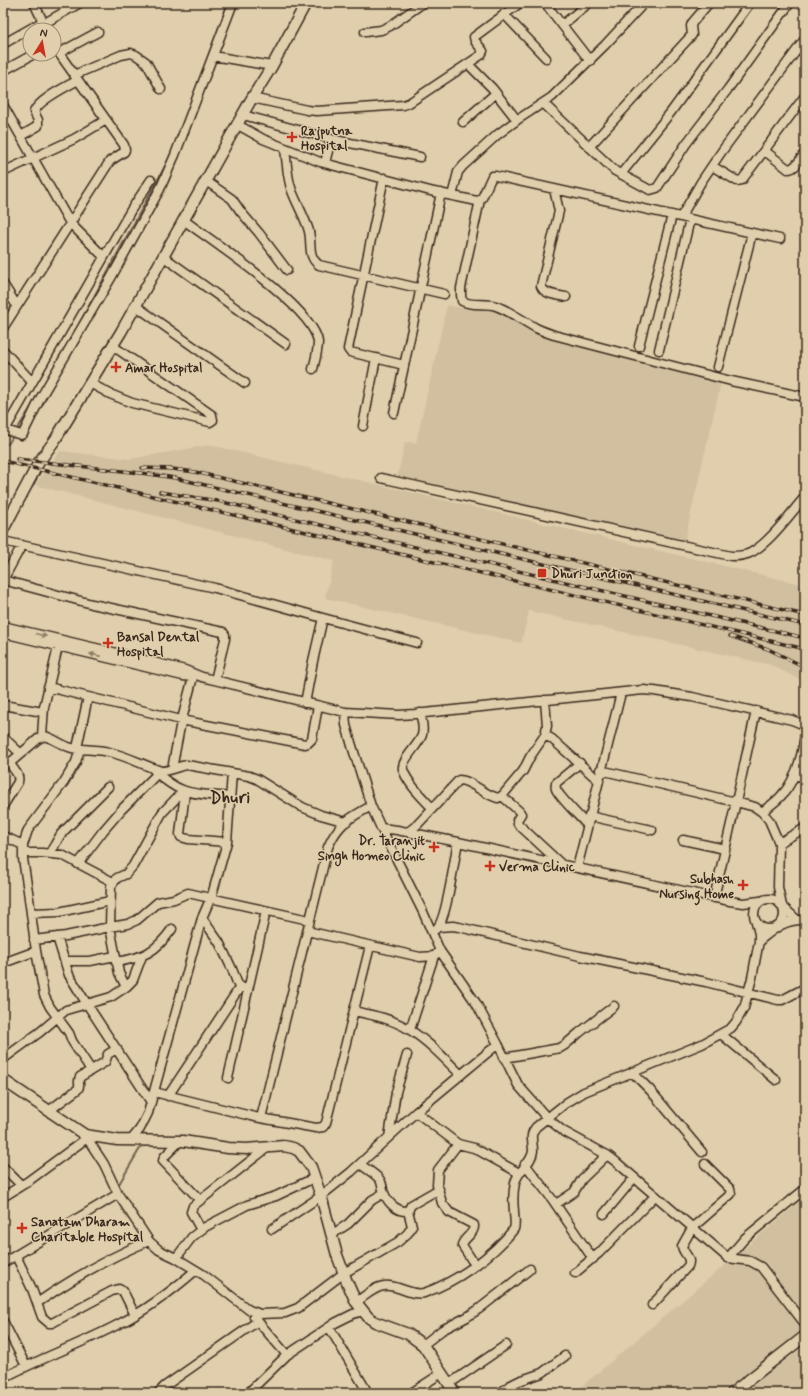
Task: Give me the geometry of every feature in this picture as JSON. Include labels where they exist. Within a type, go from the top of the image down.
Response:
[{"type":"street","points":[[34,3],[43,22]]},
{"type":"street","points":[[49,22],[80,3]]},
{"type":"street","points":[[151,180],[131,210],[6,430],[19,435],[23,434],[41,397],[111,278],[160,189],[175,155],[233,3]]},
{"type":"street","points":[[3,530],[39,462],[55,440],[136,306],[306,3]]},
{"type":"street","points":[[365,32],[381,30],[390,26],[423,3]]},
{"type":"street","points":[[545,3],[590,61]]},
{"type":"street","points":[[562,25],[589,3]]},
{"type":"street","points":[[452,196],[458,172],[463,166],[497,135],[552,97],[590,61],[644,3]]},
{"type":"street","points":[[589,147],[690,37],[692,34],[692,23],[709,3]]},
{"type":"street","points":[[621,174],[671,112],[750,3]]},
{"type":"street","points":[[543,103],[615,171],[650,190],[657,188],[686,144],[728,90],[790,3]]},
{"type":"street","points":[[252,98],[317,111],[403,105],[409,103],[483,53],[474,37],[514,5]]},
{"type":"street","points":[[504,14],[546,58]]},
{"type":"street","points":[[62,51],[98,32]]},
{"type":"street","points":[[3,44],[22,35]]},
{"type":"street","points":[[681,217],[712,166],[805,39]]},
{"type":"street","points":[[21,136],[38,126],[38,120],[34,112],[43,102],[76,77],[127,53],[136,55],[146,62],[161,89]]},
{"type":"street","points":[[213,56],[272,66]]},
{"type":"street","points":[[3,328],[110,161],[126,150],[62,57]]},
{"type":"street","points":[[3,71],[22,61]]},
{"type":"street","points":[[468,64],[496,93],[518,120]]},
{"type":"street","points":[[463,122],[496,93]]},
{"type":"street","points":[[712,166],[737,181],[742,180],[805,96]]},
{"type":"street","points":[[3,105],[70,223],[104,257]]},
{"type":"street","points":[[244,115],[331,138],[420,157]]},
{"type":"street","points":[[3,172],[79,136],[106,120]]},
{"type":"street","points":[[238,125],[285,149],[325,163],[452,196],[477,201],[480,200]]},
{"type":"street","points":[[325,163],[331,138]]},
{"type":"street","points":[[285,149],[288,176],[292,190],[308,228],[310,249],[315,262],[319,265],[444,294]]},
{"type":"street","points":[[764,151],[788,169],[792,169],[805,153]]},
{"type":"street","points":[[780,239],[492,176],[480,200],[461,288],[461,296],[462,301],[469,304],[485,303],[504,309],[538,329],[554,335],[731,381],[805,397]]},
{"type":"street","points":[[384,178],[348,349],[350,352],[404,365]]},
{"type":"street","points":[[206,181],[232,199],[240,212],[259,233],[287,270]]},
{"type":"street","points":[[554,189],[559,211],[541,286],[545,292],[566,297]]},
{"type":"street","points":[[394,413],[441,193]]},
{"type":"street","points":[[639,346],[672,215]]},
{"type":"street","points":[[659,350],[690,219]]},
{"type":"street","points":[[184,221],[253,270],[295,307],[307,321],[318,342],[312,369]]},
{"type":"street","points":[[718,367],[752,233]]},
{"type":"street","points":[[164,257],[286,344]]},
{"type":"street","points":[[3,284],[17,306]]},
{"type":"street","points":[[136,306],[245,383]]},
{"type":"street","points":[[90,383],[110,394],[132,403],[210,422],[213,420],[212,415],[113,346]]},
{"type":"street","points":[[3,350],[32,382]]},
{"type":"street","points":[[363,426],[376,358]]},
{"type":"street","points":[[381,478],[731,556],[743,556],[752,553],[765,543],[805,497]]},
{"type":"street","points":[[3,541],[215,588],[418,643]]},
{"type":"street","points":[[22,545],[3,580],[92,604],[223,632],[225,639],[215,680]]},
{"type":"street","points":[[305,703],[323,618]]},
{"type":"street","points":[[3,626],[185,670],[202,677],[345,712],[398,715],[654,690],[692,697],[796,721],[802,724],[805,729]]},
{"type":"street","points":[[3,633],[183,676],[202,677]]},
{"type":"street","points":[[42,736],[43,712],[58,646]]},
{"type":"street","points":[[172,769],[181,720],[193,677]]},
{"type":"street","points":[[48,687],[181,720],[305,744],[312,739],[318,706]]},
{"type":"street","points":[[576,868],[621,693]]},
{"type":"street","points":[[88,697],[76,762],[64,782],[28,830],[23,849],[34,940],[44,995],[56,1017],[70,1034],[72,1041],[91,1070]]},
{"type":"street","points":[[408,832],[417,825],[459,780],[462,780],[490,796],[498,798],[502,796],[523,771],[530,757],[545,735],[547,726],[545,700]]},
{"type":"street","points":[[3,705],[43,712]]},
{"type":"street","points":[[345,712],[346,725],[371,806],[381,828],[435,930],[437,954],[410,1030]]},
{"type":"street","points":[[714,898],[756,712]]},
{"type":"street","points":[[420,713],[423,728],[422,735],[412,752],[403,762],[403,769],[413,787],[432,808]]},
{"type":"street","points":[[545,735],[552,739],[598,780]]},
{"type":"street","points":[[762,812],[781,797],[788,788],[794,775],[805,735]]},
{"type":"street","points":[[3,806],[18,782],[18,775],[11,762],[42,736],[47,736],[65,746],[108,752],[127,757],[155,770],[161,771],[187,765],[249,776],[307,809],[346,822]]},
{"type":"street","points":[[3,737],[20,753]]},
{"type":"street","points":[[580,763],[556,783],[555,786],[556,790],[587,825]]},
{"type":"street","points":[[155,770],[174,787],[184,792],[230,797]]},
{"type":"street","points":[[78,864],[102,831],[155,770]]},
{"type":"street","points":[[600,770],[736,802],[755,807],[762,812],[769,820],[779,843],[778,887],[784,910],[783,919],[777,927],[759,941]]},
{"type":"street","points":[[132,1140],[144,1122],[151,1102],[202,918],[211,899],[227,842],[232,773]]},
{"type":"street","points":[[794,775],[805,778]]},
{"type":"street","points":[[50,853],[61,834],[108,786]]},
{"type":"street","points":[[184,792],[181,836],[188,839],[227,842]]},
{"type":"street","points":[[126,987],[119,973],[115,959],[110,927],[110,890],[113,882],[117,878],[126,874],[133,866],[162,813],[184,792]]},
{"type":"street","points":[[502,796],[519,810],[520,814],[517,820],[518,824],[561,864]]},
{"type":"street","points":[[261,1118],[328,847],[337,830],[346,822],[371,806]]},
{"type":"street","points":[[589,816],[652,830]]},
{"type":"street","points":[[381,828],[458,842],[714,898],[743,903],[775,900],[801,920]]},
{"type":"street","points":[[779,843],[805,828]]},
{"type":"street","points":[[3,836],[23,849],[62,855],[113,882]]},
{"type":"street","points":[[683,840],[725,849]]},
{"type":"street","points":[[435,930],[441,923],[447,902],[458,842]]},
{"type":"street","points":[[356,1302],[383,1286],[394,1287],[420,1294],[464,1274],[514,1230],[515,1225],[513,1210],[515,1182],[519,1172],[533,1152],[531,1140],[532,1131],[574,1097],[594,1087],[686,1050],[722,1034],[731,1028],[744,1008],[759,941],[759,934],[755,919],[755,907],[778,887]]},
{"type":"street","points":[[34,940],[122,926],[132,923],[158,902],[174,899],[185,894],[193,894],[310,920]]},
{"type":"street","points":[[31,913],[59,912],[110,901]]},
{"type":"street","points":[[743,903],[763,928],[768,929],[788,922],[801,920]]},
{"type":"street","points":[[228,1078],[244,988],[266,911]]},
{"type":"street","points":[[202,918],[219,942],[232,969],[236,982],[244,988]]},
{"type":"street","points":[[435,930],[447,926],[459,927],[580,956],[748,992],[778,1000],[782,1000],[805,988]]},
{"type":"street","points":[[64,961],[90,961],[142,956],[164,941],[172,929]]},
{"type":"street","points":[[307,931],[420,957],[437,954]]},
{"type":"street","points":[[57,937],[69,975],[86,1004],[151,1102]]},
{"type":"street","points":[[154,1092],[261,1118],[316,1128],[324,1126],[341,1067],[370,946]]},
{"type":"street","points":[[3,963],[36,951]]},
{"type":"street","points":[[437,954],[471,995],[498,1044],[518,1085],[525,1095],[547,1118],[563,1131],[607,1155],[728,1258],[750,1261],[761,1267],[805,1324]]},
{"type":"street","points":[[3,1059],[40,1032],[66,1010],[112,997],[126,987],[133,980],[142,956]]},
{"type":"street","points":[[168,1096],[244,988]]},
{"type":"street","points":[[504,1058],[560,1048],[566,1045],[579,1032],[614,1006]]},
{"type":"street","points":[[354,1011],[385,1018],[410,1030],[438,1052],[461,1075]]},
{"type":"street","points":[[722,1034],[776,1080]]},
{"type":"street","points":[[272,1229],[321,1196],[360,1164],[416,1112],[498,1044]]},
{"type":"street","points":[[50,1110],[78,1089],[80,1086],[79,1078],[105,1062],[108,1054],[117,1049]]},
{"type":"street","points":[[389,1137],[396,1092],[407,1055]]},
{"type":"street","points":[[632,1072],[650,1090],[702,1152]]},
{"type":"street","points":[[3,1080],[50,1110],[86,1136],[104,1164],[118,1194],[149,1241],[159,1250],[196,1270],[249,1310],[287,1355]]},
{"type":"street","points":[[416,1112],[458,1144],[474,1148],[519,1172]]},
{"type":"street","points":[[3,1197],[86,1136],[117,1140],[180,1141],[228,1148],[246,1149],[284,1146],[293,1148],[299,1151],[311,1167],[321,1196],[331,1235],[356,1302],[362,1311],[374,1322],[408,1334],[423,1345],[455,1393]]},
{"type":"street","points":[[180,1141],[164,1157],[163,1162],[200,1200]]},
{"type":"street","points":[[458,1144],[438,1170],[438,1189],[442,1203],[448,1212],[474,1225],[473,1232],[464,1240],[462,1246],[475,1265]]},
{"type":"street","points":[[201,1230],[191,1212],[192,1206],[268,1147]]},
{"type":"street","points":[[556,1204],[574,1192],[582,1179],[607,1155]]},
{"type":"street","points":[[360,1164],[381,1181],[384,1193],[396,1208],[402,1211],[408,1211]]},
{"type":"street","points":[[526,1164],[556,1204],[593,1259]]},
{"type":"street","points":[[652,1304],[688,1266],[690,1261],[682,1249],[682,1246],[692,1228],[731,1194],[730,1189],[705,1164]]},
{"type":"street","points":[[3,1167],[21,1185]]},
{"type":"street","points":[[176,1258],[192,1237],[201,1230],[247,1205],[276,1196],[314,1178]]},
{"type":"street","points":[[604,1214],[634,1178]]},
{"type":"street","points":[[249,1310],[260,1314],[273,1314],[292,1311],[304,1304],[344,1273],[380,1253],[404,1237],[412,1226],[408,1211],[411,1205],[438,1189]]},
{"type":"street","points":[[728,1258],[745,1238],[805,1189]]},
{"type":"street","points":[[331,1235],[348,1224],[372,1200],[384,1193]]},
{"type":"street","points":[[3,1263],[118,1194]]},
{"type":"street","points":[[575,1273],[593,1259],[655,1196]]},
{"type":"street","points":[[37,1303],[75,1278],[129,1249],[149,1241]]},
{"type":"street","points":[[16,1256],[45,1321],[52,1323],[119,1288],[123,1291],[135,1314]]},
{"type":"street","points":[[423,1345],[442,1330],[479,1309],[530,1269]]},
{"type":"street","points":[[3,1378],[106,1330],[135,1314],[173,1289],[196,1270]]},
{"type":"street","points":[[248,1393],[287,1355],[329,1327],[353,1314],[362,1311]]},
{"type":"street","points":[[3,1321],[26,1366]]},
{"type":"street","points":[[158,1393],[165,1386],[258,1321]]},
{"type":"street","points":[[329,1327],[368,1393]]},
{"type":"street","points":[[732,1393],[805,1336]]},
{"type":"street","points":[[449,1384],[506,1345]]},
{"type":"street","points":[[500,1393],[519,1381],[542,1373],[565,1356]]},
{"type":"street","points":[[411,1393],[442,1373]]},
{"type":"shaded area","points":[[447,305],[471,310],[483,308],[501,312],[536,335],[721,382],[684,543],[397,479],[405,442],[416,443]]},
{"type":"shaded area","name":"Dhuri Junction","points":[[210,445],[805,585],[805,682],[771,665],[529,611],[521,643],[325,598],[334,561],[35,485],[60,451],[130,459]]},
{"type":"shaded area","points":[[805,1197],[805,1393],[574,1393]]},
{"type":"waterway","points":[[172,152],[228,3]]},
{"type":"waterway","points":[[79,324],[169,159]]},
{"type":"waterway","points":[[16,431],[35,401]]},
{"type":"waterway","points":[[8,444],[14,435]]},
{"type":"waterway","points":[[119,1184],[142,1145]]},
{"type":"railway","points":[[17,459],[175,478],[805,625]]},
{"type":"railway","points":[[3,461],[805,649]]},
{"type":"railway","points":[[142,468],[172,469],[195,472],[805,615]]},
{"type":"railway","points":[[160,492],[218,501],[805,638]]},
{"type":"railway","points":[[730,636],[768,649],[805,667]]},
{"type":"place","name":"Rajputna Hospital","points":[[292,137]]},
{"type":"place","name":"Amar Hospital","points":[[116,367]]},
{"type":"place","name":"Dhuri Junction","points":[[542,573]]},
{"type":"place","name":"Bansal Dental Hospital","points":[[108,643]]},
{"type":"place","name":"Dr. Taranjit Singh Homeo Clinic","points":[[434,847]]},
{"type":"place","name":"Verma Clinic","points":[[490,866]]},
{"type":"place","name":"Subhash Nursing Home","points":[[743,885]]},
{"type":"place","name":"Sanatam Dharam Charitable Hospital","points":[[22,1228]]},
{"type":"district","name":"Dhuri","points":[[230,797]]}]
